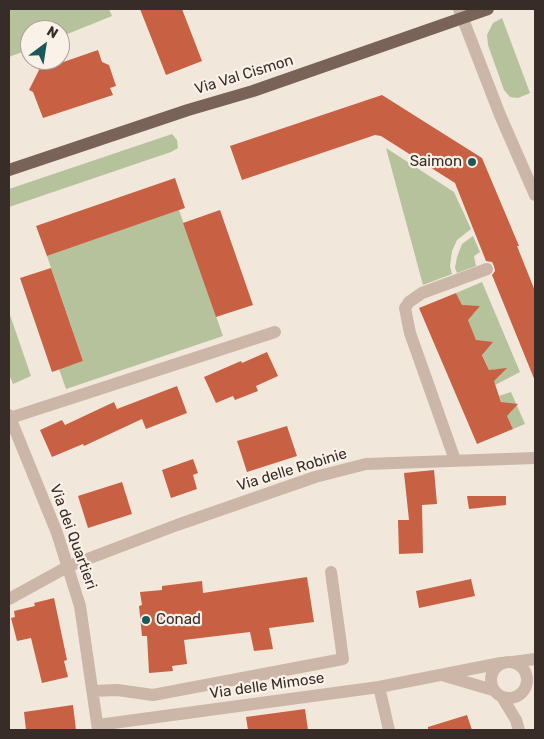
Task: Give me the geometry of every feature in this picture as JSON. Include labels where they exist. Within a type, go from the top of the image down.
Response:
[{"type":"main road","name":"Via Val Cismon","points":[[9,170],[188,110],[254,91],[461,14],[488,9]]},
{"type":"street","points":[[461,14],[500,115],[535,195]]},
{"type":"street","points":[[455,460],[410,333],[405,308],[409,302],[422,293],[487,269]]},
{"type":"street","name":"Via dei Quartieri","points":[[98,728],[80,606],[69,566],[9,417],[275,332]]},
{"type":"street","name":"Via delle Robinie","points":[[9,599],[69,566],[177,525],[315,477],[366,464],[535,458]]},
{"type":"street","points":[[92,691],[117,690],[154,695],[343,659],[331,572]]},
{"type":"street","name":"Via delle Mimose","points":[[98,728],[379,687],[535,659]]},
{"type":"street","points":[[507,663],[523,668],[529,682],[518,725],[490,677],[496,667],[507,663]]},
{"type":"street","name":"Via delle Mimose","points":[[440,675],[498,693]]},
{"type":"street","points":[[498,693],[514,698],[529,682]]},
{"type":"street","points":[[379,687],[389,730]]},
{"type":"green space","points":[[9,9],[109,9],[112,16],[70,33],[70,20],[20,20],[20,53],[9,57]]},
{"type":"green space","points":[[502,18],[530,93],[518,98],[510,97],[504,90],[488,45],[487,35],[493,23]]},
{"type":"green space","points":[[172,134],[177,140],[178,148],[171,152],[9,207],[9,189]]},
{"type":"green space","points":[[386,148],[454,192],[471,229],[457,240],[452,251],[450,266],[452,274],[423,285]]},
{"type":"green space","points":[[179,210],[223,336],[66,389],[59,369],[83,361],[47,256]]},
{"type":"green space","points":[[473,236],[480,252],[474,256],[476,266],[457,273],[455,268],[462,244]]},
{"type":"green space","points":[[482,282],[520,372],[495,385],[493,379],[500,374],[495,369],[490,372],[481,352],[486,350],[488,346],[477,343],[467,318],[475,312],[463,308],[456,293]]},
{"type":"green space","points":[[9,312],[31,376],[13,384],[9,374]]},
{"type":"green space","points":[[511,392],[525,424],[513,429],[506,414],[511,412],[513,408],[503,405],[499,396]]},
{"type":"building","points":[[140,9],[182,9],[202,61],[166,75]]},
{"type":"building","points":[[98,50],[102,62],[109,65],[116,86],[110,88],[113,95],[43,118],[33,92],[29,90],[39,70],[70,70],[70,60]]},
{"type":"building","points":[[382,95],[482,158],[519,246],[517,246],[535,291],[535,381],[492,275],[495,271],[494,266],[492,262],[486,261],[455,183],[381,136],[375,135],[242,180],[230,146]]},
{"type":"building","points":[[175,178],[185,208],[47,256],[36,226]]},
{"type":"building","points":[[220,210],[253,305],[216,317],[183,223]]},
{"type":"building","points":[[51,268],[83,361],[52,372],[20,278]]},
{"type":"building","points":[[456,293],[462,305],[480,306],[468,320],[476,340],[493,342],[482,355],[489,370],[507,368],[494,381],[501,402],[518,404],[507,416],[513,429],[477,444],[419,308]]},
{"type":"building","points":[[267,352],[278,376],[256,386],[258,391],[235,400],[233,396],[216,403],[204,377]]},
{"type":"building","points":[[177,386],[187,413],[146,429],[142,419],[84,446],[83,444],[52,457],[40,430],[62,420],[65,425],[114,402],[117,409]]},
{"type":"building","points":[[287,426],[297,456],[247,472],[237,441]]},
{"type":"building","points":[[193,459],[198,473],[193,475],[197,489],[171,498],[162,470]]},
{"type":"building","points":[[434,470],[437,504],[422,505],[423,553],[399,554],[398,520],[409,520],[404,473]]},
{"type":"building","points":[[122,482],[132,514],[88,528],[78,496]]},
{"type":"building","points":[[467,496],[506,496],[506,505],[469,509]]},
{"type":"building","points":[[307,577],[314,622],[269,628],[273,649],[254,651],[250,632],[184,640],[187,664],[172,666],[173,671],[149,673],[147,636],[142,636],[139,606],[142,605],[140,592],[162,590],[162,586],[202,581],[203,593]]},
{"type":"building","points":[[471,579],[475,596],[419,608],[416,591]]},
{"type":"building","points":[[54,598],[67,660],[64,661],[68,677],[42,683],[31,638],[17,641],[11,618],[15,617],[14,611],[35,606],[34,603]]},
{"type":"building","points":[[73,705],[76,730],[26,730],[24,712]]},
{"type":"building","points":[[305,709],[308,730],[248,730],[246,717]]},
{"type":"building","points":[[467,715],[472,730],[428,730],[428,727]]},
{"type":"place","name":"Saimon","points":[[472,162]]},
{"type":"place","name":"Conad","points":[[146,620]]}]
